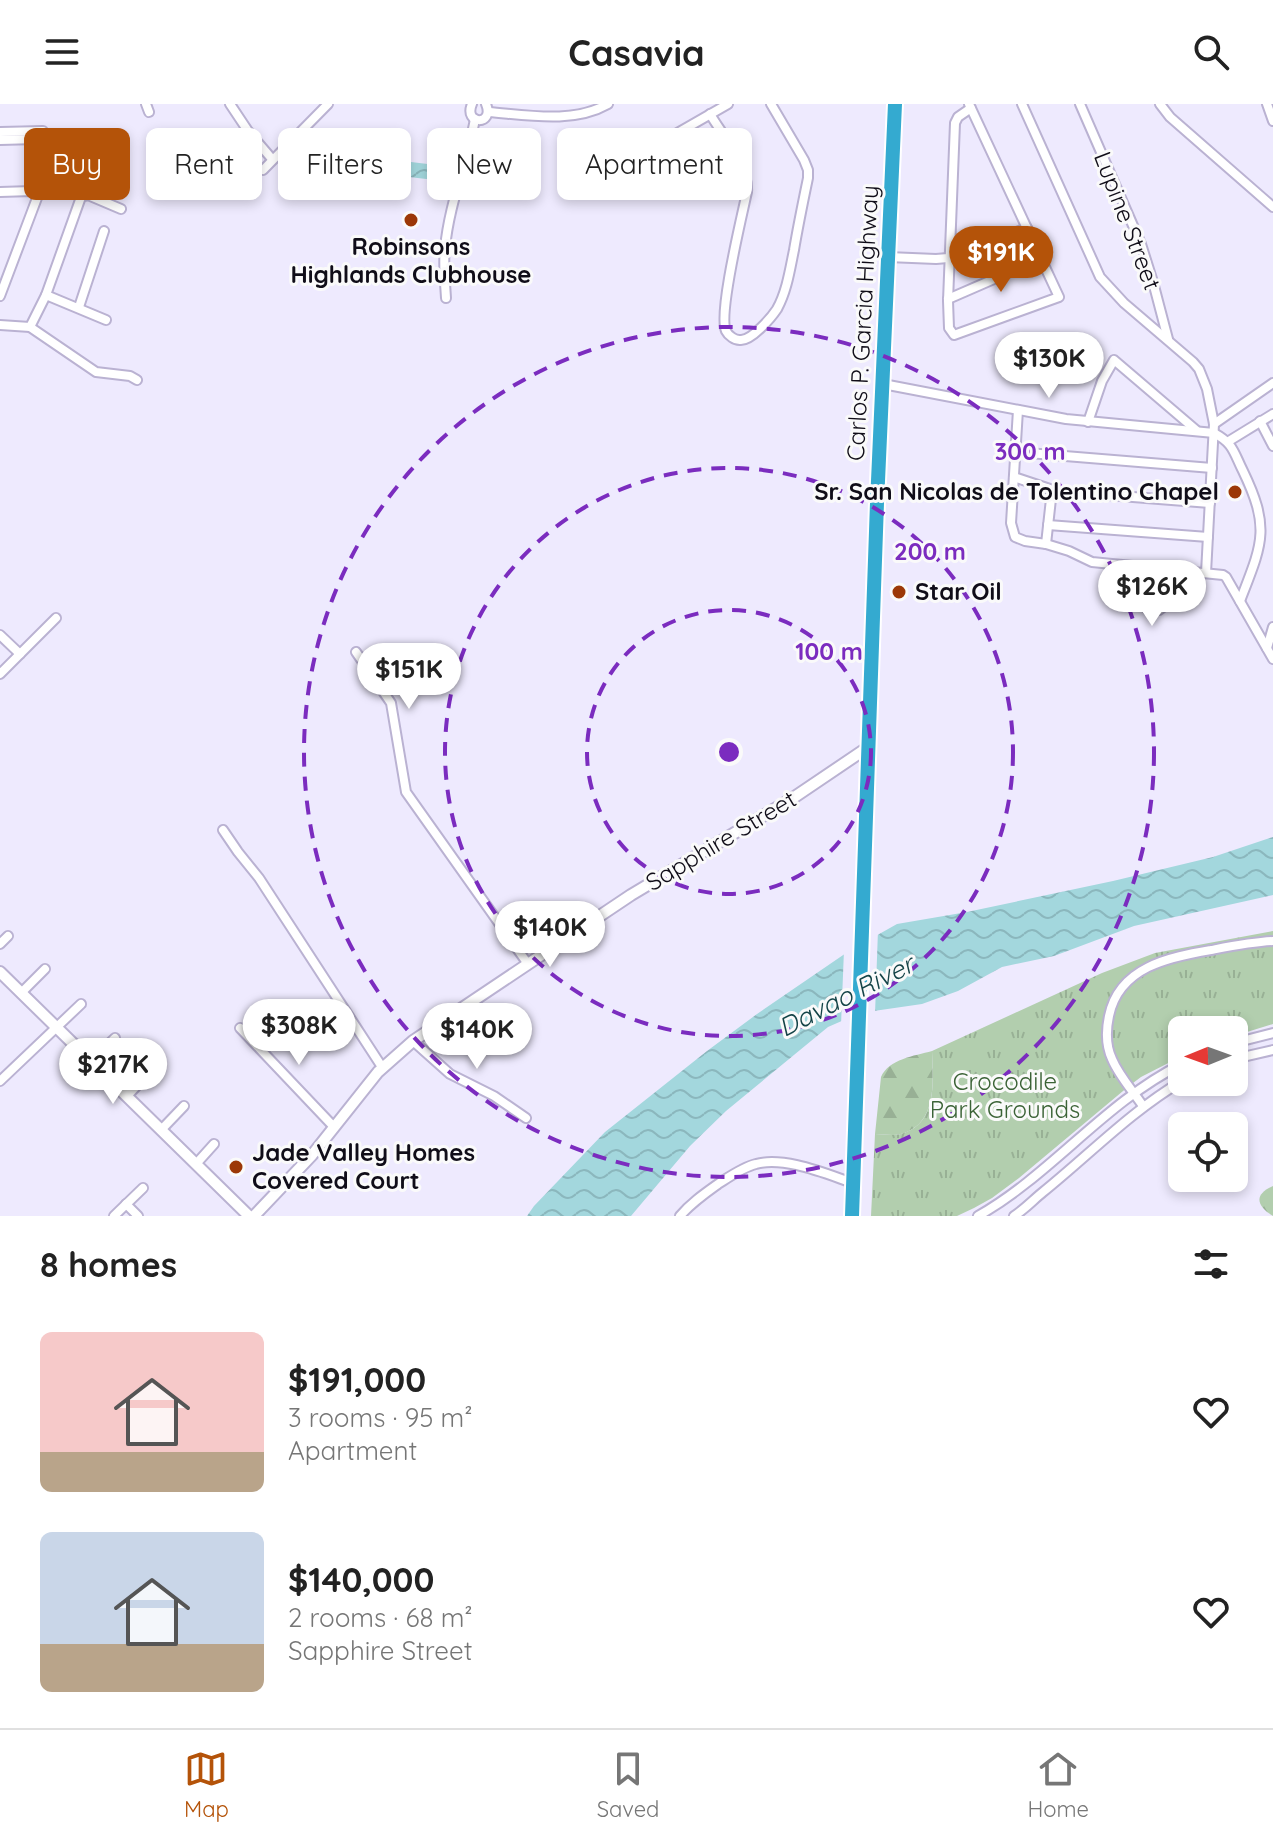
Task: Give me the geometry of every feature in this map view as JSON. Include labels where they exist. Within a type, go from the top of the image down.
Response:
[{"type":"highway","name":"Carlos P. Garcia Highway","points":[[852,1216],[867,748],[895,104]]},
{"type":"street","points":[[230,104],[272,159]]},
{"type":"street","points":[[458,104],[471,106],[470,114],[480,120],[485,118],[488,108],[535,116],[582,113],[608,104]]},
{"type":"street","points":[[686,128],[728,104]]},
{"type":"street","points":[[710,114],[741,163],[748,185],[724,320],[726,331],[736,340],[745,339],[764,326],[777,308],[788,277],[808,178],[804,160],[771,104]]},
{"type":"street","points":[[1022,104],[1100,277],[1124,303],[1199,369],[1211,403],[1214,428],[1206,573]]},
{"type":"street","name":"Lupine Street","points":[[1080,104],[1141,244],[1168,339]]},
{"type":"street","points":[[1160,104],[1170,117],[1273,207]]},
{"type":"street","points":[[1267,104],[1273,121]]},
{"type":"street","points":[[263,170],[325,105]]},
{"type":"street","points":[[970,106],[1027,228],[1059,297],[954,335],[949,328],[948,258],[955,123],[970,106]]},
{"type":"street","points":[[446,298],[444,253],[447,233],[475,119]]},
{"type":"street","points":[[0,132],[24,131]]},
{"type":"street","points":[[0,140],[24,139]]},
{"type":"street","points":[[0,192],[32,191],[37,194],[0,296]]},
{"type":"street","points":[[30,327],[46,295],[81,197],[88,195],[121,209]]},
{"type":"street","points":[[888,257],[948,258],[1027,228]]},
{"type":"street","points":[[79,307],[104,231]]},
{"type":"street","points":[[948,299],[1040,259]]},
{"type":"street","points":[[46,295],[106,320]]},
{"type":"street","points":[[0,325],[30,327],[96,372],[130,376],[137,380]]},
{"type":"street","points":[[1088,422],[1102,381],[1114,360],[1197,431]]},
{"type":"street","points":[[883,384],[1088,422],[1197,431],[1214,428],[1273,383]]},
{"type":"street","points":[[1018,410],[1011,523],[1015,537],[1074,552],[1092,562],[1226,577],[1273,659]]},
{"type":"street","points":[[1229,441],[1273,414]]},
{"type":"street","points":[[1260,421],[1273,446]]},
{"type":"street","points":[[1214,428],[1229,441],[1251,488],[1262,533],[1258,555],[1240,601]]},
{"type":"street","points":[[1015,452],[1212,468]]},
{"type":"street","points":[[1014,477],[1052,490],[1210,503]]},
{"type":"street","points":[[1046,544],[1052,490]]},
{"type":"street","points":[[1048,525],[1208,537]]},
{"type":"street","points":[[1126,566],[1150,612],[1163,607],[1194,572]]},
{"type":"street","points":[[0,674],[56,618]]},
{"type":"street","points":[[1267,648],[1273,627]]},
{"type":"street","points":[[0,635],[20,654]]},
{"type":"street","points":[[356,652],[391,703],[406,792],[528,964]]},
{"type":"street","name":"Sapphire Street","points":[[251,1216],[301,1167],[382,1067],[413,1041],[631,895],[793,798],[867,748]]},
{"type":"street","points":[[223,830],[259,878],[382,1067]]},
{"type":"street","points":[[0,944],[8,936]]},
{"type":"street","points":[[1143,1106],[1111,1058],[1107,1034],[1110,1009],[1124,986],[1148,966],[1165,960],[1236,945],[1273,941]]},
{"type":"street","points":[[21,993],[45,969]]},
{"type":"street","points":[[0,972],[251,1216]]},
{"type":"street","points":[[0,1081],[81,1004]]},
{"type":"street","points":[[240,1028],[334,1127]]},
{"type":"street","points":[[1248,1038],[1273,1033]]},
{"type":"street","points":[[91,1061],[115,1038]]},
{"type":"street","points":[[413,1041],[450,1074],[494,1096],[526,1118]]},
{"type":"street","points":[[1248,1055],[1273,1050]]},
{"type":"street","points":[[978,1216],[1024,1185],[1134,1093],[1168,1072]]},
{"type":"street","points":[[127,1096],[149,1073]]},
{"type":"street","points":[[1014,1216],[1106,1136],[1168,1090]]},
{"type":"street","points":[[161,1130],[184,1106]]},
{"type":"street","points":[[196,1164],[214,1144]]},
{"type":"street","points":[[680,1216],[697,1199],[756,1164],[789,1164],[853,1183]]},
{"type":"street","points":[[114,1216],[143,1188]]},
{"type":"street","points":[[126,1204],[138,1216]]},
{"type":"green space","name":"Crocodile Park Grounds","points":[[1273,931],[1273,1024],[1248,1032],[1248,1016],[1168,1016],[1168,1063],[1129,1086],[992,1198],[957,1216],[871,1216],[875,1134],[901,1134],[922,1121],[931,1100],[932,1051],[1102,973],[1155,953]]},
{"type":"green space","points":[[932,1051],[931,1100],[922,1121],[901,1134],[875,1134],[881,1077],[885,1071],[903,1059]]},
{"type":"green space","points":[[1273,1186],[1273,1216],[1261,1205],[1260,1197]]},
{"type":"water","points":[[411,162],[427,164],[427,179],[411,177]]},
{"type":"water","name":"Davao River","points":[[1273,837],[1273,895],[1134,926],[1054,956],[1002,967],[958,991],[922,1004],[860,1013],[828,1027],[726,1111],[690,1146],[631,1216],[527,1216],[605,1132],[707,1051],[849,951],[897,924],[1113,881],[1213,857]]},
{"type":"pier","points":[[878,930],[875,1014],[841,1025],[844,950]]},
{"type":"place","name":"Robinsons Highlands Clubhouse","points":[[411,220]]},
{"type":"place","name":"Sr. San Nicolas de Tolentino Chapel","points":[[1235,492]]},
{"type":"place","name":"Star Oil","points":[[899,592]]},
{"type":"place","name":"Jade Valley Homes Covered Court","points":[[236,1167]]}]
